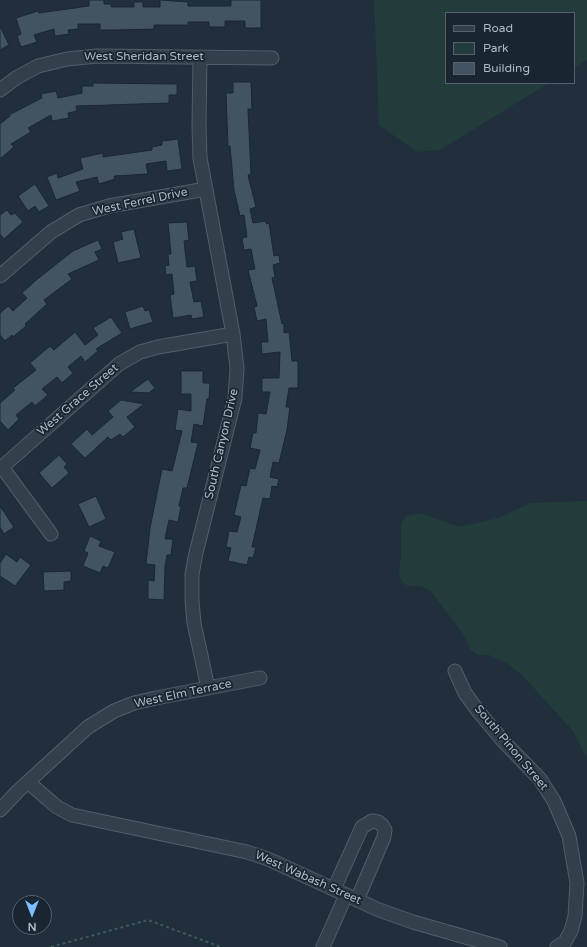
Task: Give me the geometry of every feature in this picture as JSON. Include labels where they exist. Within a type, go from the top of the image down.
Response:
[{"type":"street","name":"West Sheridan Street","points":[[0,90],[16,78],[38,66],[68,59],[97,56],[272,58]]},
{"type":"street","name":"South Canyon Drive","points":[[200,57],[200,158],[233,334],[237,368],[235,398],[192,574],[194,623],[208,688]]},
{"type":"street","name":"West Ferrel Drive","points":[[0,276],[51,232],[79,215],[109,206],[206,189]]},
{"type":"street","name":"West Grace Street","points":[[50,534],[1,468],[119,364],[140,352],[158,346],[233,334]]},
{"type":"street","name":"South Pinon Street","points":[[455,671],[465,693],[478,711],[504,742],[540,779],[554,801],[569,836],[575,870],[576,902],[571,931],[561,944]]},
{"type":"street","name":"West Elm Terrace","points":[[0,810],[88,727],[114,711],[141,702],[260,678]]},
{"type":"street","name":"West Wabash Street","points":[[28,782],[58,807],[72,815],[247,852],[268,859],[379,910],[412,922],[500,947]]},
{"type":"street","points":[[323,947],[384,837],[385,830],[378,822],[372,821],[362,827],[334,889]]},
{"type":"path","points":[[51,947],[148,920],[221,947]]},
{"type":"green space","points":[[374,0],[587,0],[587,60],[575,67],[575,12],[445,12],[445,84],[547,84],[440,150],[417,152],[379,125]]},
{"type":"green space","points":[[587,501],[587,759],[573,731],[522,675],[506,663],[489,655],[478,655],[470,649],[464,635],[430,590],[420,586],[408,586],[402,582],[399,574],[401,556],[401,524],[406,516],[421,513],[459,527],[499,518],[530,503]]},
{"type":"building","points":[[89,0],[104,0],[104,4],[111,4],[111,7],[134,7],[134,2],[143,2],[143,7],[160,7],[160,0],[188,2],[188,6],[231,6],[231,0],[261,0],[261,28],[245,28],[245,21],[225,21],[225,27],[209,27],[209,22],[188,22],[188,25],[154,25],[154,29],[115,30],[100,30],[100,24],[78,24],[78,29],[68,30],[69,34],[55,36],[54,29],[34,35],[37,42],[21,47],[17,36],[21,34],[16,18],[38,11],[39,13],[89,6]]},
{"type":"building","points":[[0,26],[9,45],[0,50]]},
{"type":"building","points":[[233,82],[251,82],[252,109],[248,109],[251,174],[248,175],[256,207],[250,209],[253,223],[266,221],[266,224],[269,223],[274,256],[279,255],[280,263],[273,265],[275,277],[272,278],[282,324],[284,323],[284,333],[289,332],[292,361],[298,361],[298,388],[289,388],[286,407],[290,407],[287,430],[279,463],[273,462],[270,477],[279,479],[277,487],[272,486],[270,499],[263,498],[252,547],[256,547],[253,558],[249,557],[247,565],[228,561],[231,548],[226,547],[229,531],[237,532],[241,517],[234,515],[241,485],[246,486],[250,468],[255,469],[260,450],[250,448],[253,433],[256,433],[258,413],[266,414],[270,392],[262,392],[262,378],[279,378],[280,352],[262,354],[261,342],[268,342],[266,319],[257,321],[254,307],[257,306],[248,270],[255,269],[251,249],[244,250],[242,238],[247,237],[244,215],[240,216],[234,190],[230,146],[228,146],[226,93],[233,93]]},
{"type":"building","points":[[93,83],[177,84],[177,95],[169,95],[169,103],[76,106],[77,111],[68,113],[69,118],[52,121],[51,115],[28,128],[31,132],[11,144],[14,147],[0,159],[0,124],[10,116],[9,115],[42,98],[41,94],[56,91],[58,98],[82,93],[82,86],[93,86]]},
{"type":"building","points":[[178,139],[182,169],[167,171],[166,161],[146,164],[148,174],[114,176],[115,179],[99,184],[97,177],[76,182],[80,191],[56,200],[47,177],[57,173],[58,178],[83,169],[80,158],[103,153],[103,157],[152,150],[152,147],[162,145],[162,141]]},
{"type":"building","points":[[35,184],[49,206],[39,212],[35,206],[28,211],[18,196]]},
{"type":"building","points":[[7,210],[11,215],[15,213],[23,222],[4,239],[0,234],[0,215]]},
{"type":"building","points":[[187,222],[189,240],[184,241],[187,267],[195,266],[197,281],[190,282],[194,302],[201,301],[204,317],[192,319],[191,315],[173,318],[170,295],[174,294],[172,274],[166,275],[165,266],[169,265],[168,254],[171,254],[168,223]]},
{"type":"building","points":[[134,229],[141,258],[118,263],[113,242],[123,239],[121,232]]},
{"type":"building","points":[[98,240],[102,249],[95,252],[99,260],[68,274],[72,279],[44,300],[47,304],[25,324],[26,326],[13,337],[12,335],[5,341],[0,335],[0,313],[8,306],[13,311],[27,298],[22,293],[35,281],[73,251]]},
{"type":"building","points":[[143,306],[145,311],[149,310],[153,322],[130,329],[125,312]]},
{"type":"building","points":[[111,317],[122,333],[96,349],[98,351],[85,362],[81,356],[68,367],[73,373],[62,383],[57,377],[42,389],[48,395],[35,406],[32,402],[16,415],[19,419],[8,430],[0,421],[0,403],[15,390],[13,388],[36,370],[30,363],[50,346],[54,350],[75,332],[85,345],[98,335],[93,328]]},
{"type":"building","points":[[181,371],[203,371],[203,383],[210,383],[209,399],[207,399],[203,426],[194,424],[191,442],[198,443],[187,488],[183,488],[179,506],[181,507],[178,522],[169,520],[165,539],[173,539],[171,555],[167,555],[165,566],[164,600],[148,599],[148,580],[154,581],[155,565],[146,564],[150,528],[162,469],[172,471],[182,431],[175,430],[178,409],[191,411],[191,394],[181,394]]},
{"type":"building","points":[[148,379],[155,388],[149,393],[130,392]]},
{"type":"building","points":[[121,400],[144,404],[127,417],[135,427],[123,437],[120,434],[111,440],[108,437],[85,458],[71,444],[87,429],[92,435],[113,417],[108,411]]},
{"type":"building","points":[[59,455],[67,464],[64,467],[69,473],[52,488],[39,473]]},
{"type":"building","points":[[96,496],[106,519],[89,527],[78,504]]},
{"type":"building","points":[[0,506],[14,527],[4,534],[0,527]]},
{"type":"building","points":[[90,536],[101,541],[99,546],[115,552],[108,568],[103,566],[100,573],[83,566],[88,553],[84,551]]},
{"type":"building","points":[[6,554],[17,562],[20,557],[31,565],[15,586],[0,576],[0,563]]},
{"type":"building","points":[[71,571],[71,581],[64,582],[64,590],[44,591],[43,572]]}]
